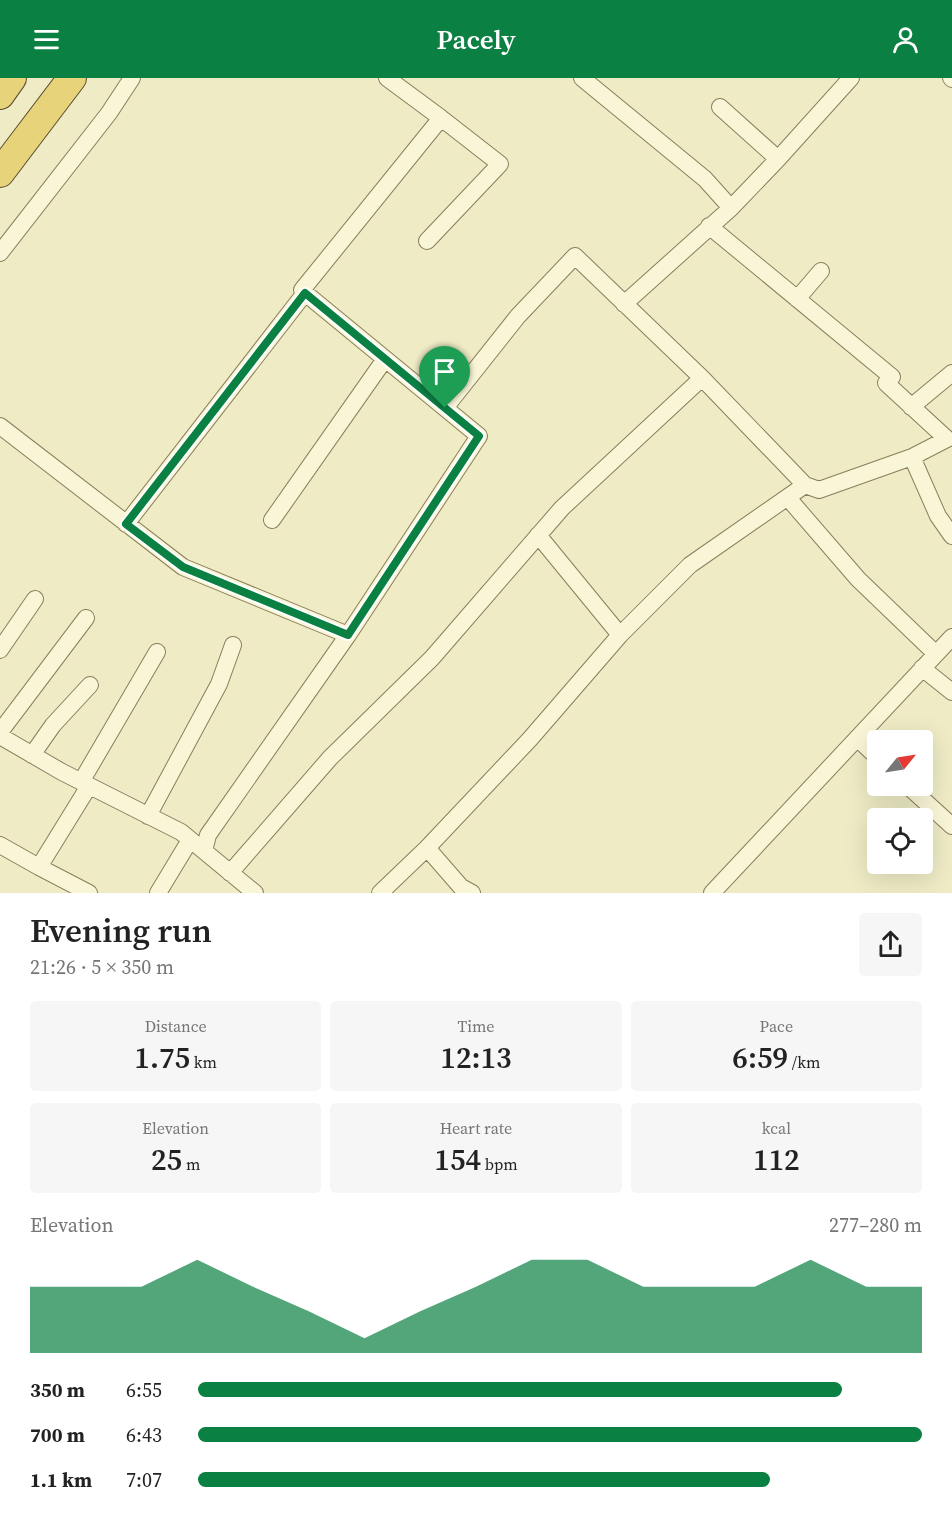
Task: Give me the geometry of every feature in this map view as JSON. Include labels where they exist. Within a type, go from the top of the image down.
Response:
[{"type":"highway","points":[[0,95],[12,78]]},
{"type":"highway","points":[[0,173],[72,78]]},
{"type":"street","points":[[0,253],[109,113],[132,78]]},
{"type":"street","points":[[387,78],[500,164],[427,241]]},
{"type":"street","points":[[582,78],[705,179],[731,208]]},
{"type":"street","points":[[624,304],[731,208],[851,78]]},
{"type":"street","points":[[720,107],[778,159]]},
{"type":"street","points":[[204,851],[208,835],[348,635],[479,436],[302,290],[441,118]]},
{"type":"street","points":[[445,408],[518,316],[575,256],[702,378],[805,485],[819,490],[912,457],[949,441],[886,383],[892,377],[709,226]]},
{"type":"street","points":[[797,299],[821,271]]},
{"type":"street","points":[[126,524],[305,293]]},
{"type":"street","points":[[272,520],[385,359]]},
{"type":"street","points":[[911,407],[952,373]]},
{"type":"street","points":[[231,873],[330,758],[432,658],[562,508],[702,378]]},
{"type":"street","points":[[0,426],[183,567],[348,635]]},
{"type":"street","points":[[912,457],[938,516],[952,536]]},
{"type":"street","points":[[380,893],[427,848],[530,739],[620,635],[690,565],[805,485]]},
{"type":"street","points":[[788,498],[858,579],[936,654]]},
{"type":"street","points":[[538,536],[620,635]]},
{"type":"street","points":[[0,650],[35,599]]},
{"type":"street","points":[[86,618],[0,734],[32,755],[190,840],[255,893]]},
{"type":"street","points":[[717,892],[952,637]]},
{"type":"street","points":[[148,816],[219,684],[233,645]]},
{"type":"street","points":[[39,867],[157,652]]},
{"type":"street","points":[[922,668],[952,692]]},
{"type":"street","points":[[32,755],[53,725],[90,685]]},
{"type":"street","points":[[857,738],[867,748]]},
{"type":"street","points":[[919,796],[952,826]]},
{"type":"street","points":[[158,893],[190,840]]},
{"type":"street","points":[[0,845],[89,893]]},
{"type":"street","points":[[427,848],[461,886],[472,893]]},
{"type":"route","points":[[305,293],[445,408],[479,436],[348,635],[183,567],[126,524],[305,293]]}]
